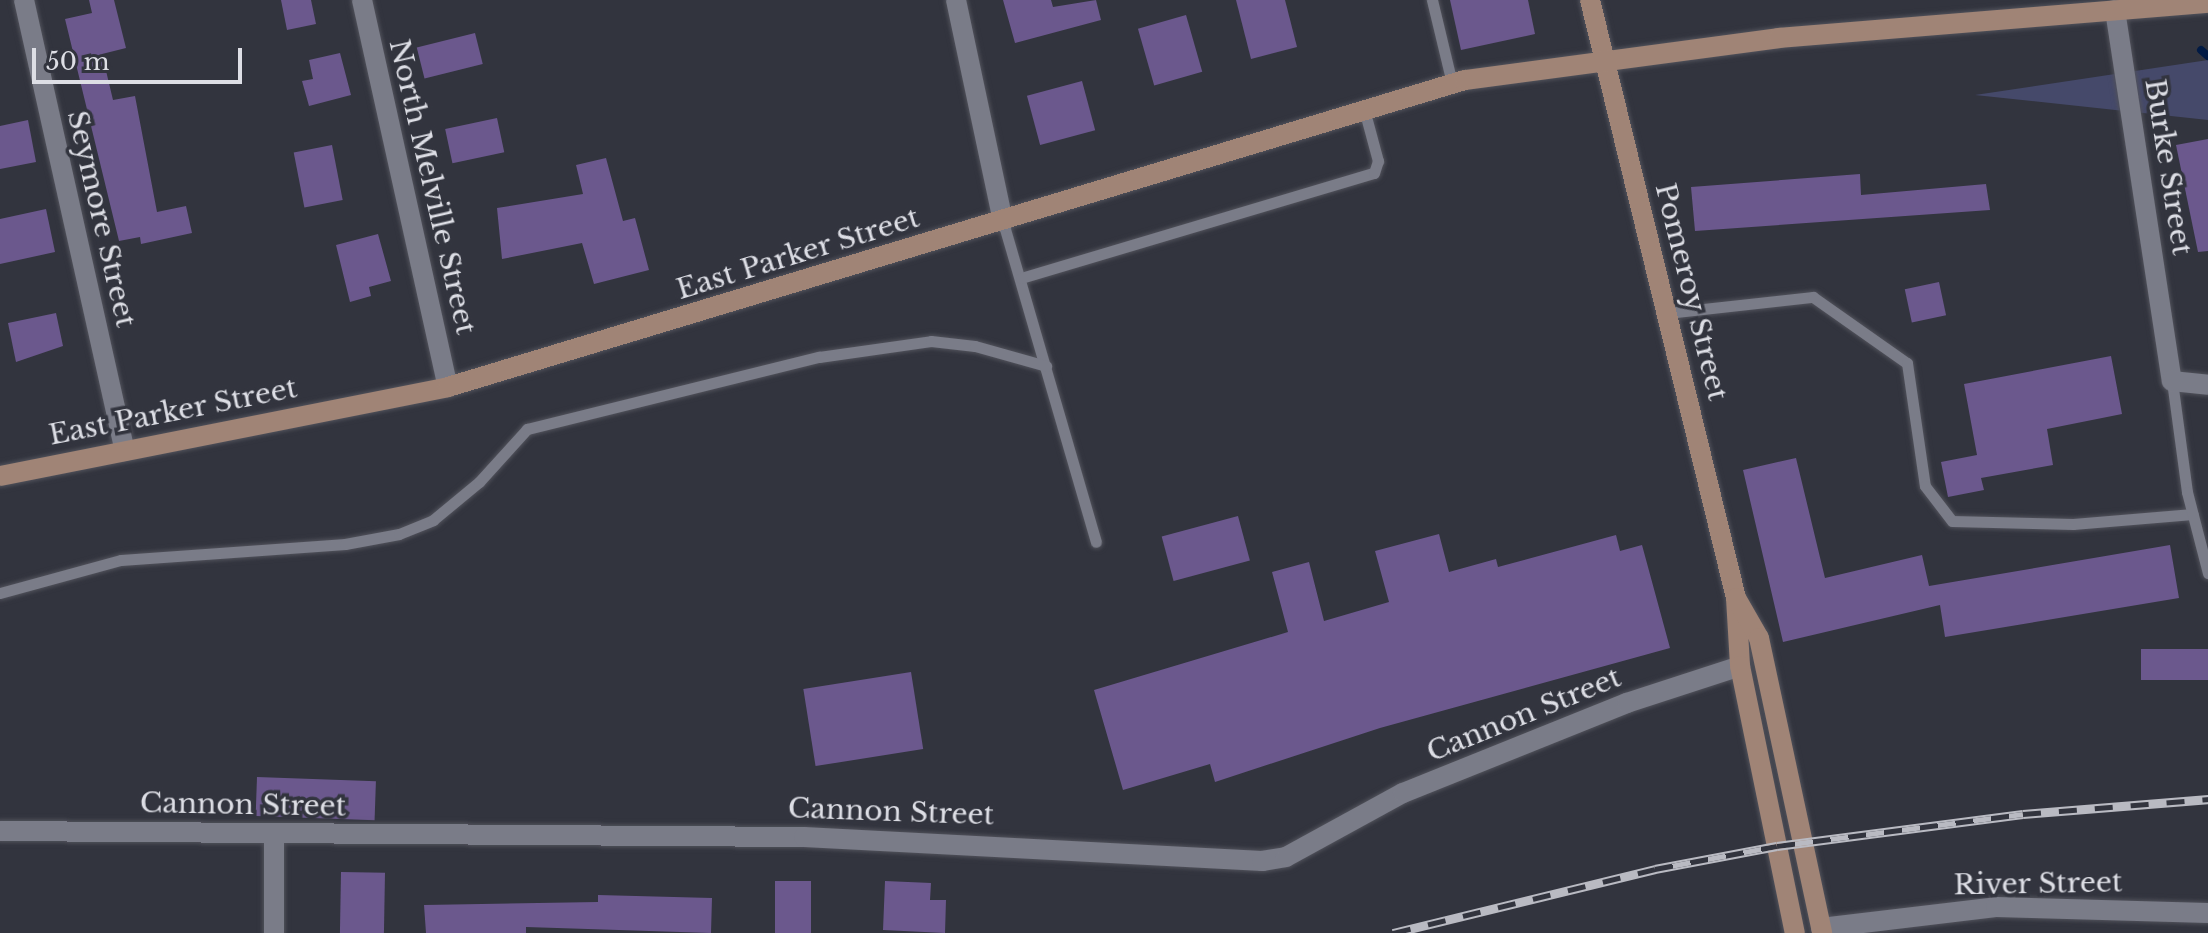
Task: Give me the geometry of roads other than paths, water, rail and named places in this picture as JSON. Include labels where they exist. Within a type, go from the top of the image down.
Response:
[{"type":"street","name":"Seymore Street","points":[[24,0],[125,451]]},
{"type":"street","name":"North Melville Street","points":[[362,0],[448,387]]},
{"type":"street","points":[[956,0],[1003,222]]},
{"type":"street","name":"Pomeroy Street","points":[[1590,0],[1736,598],[1740,666],[1790,932]]},
{"type":"street","name":"East Parker Street","points":[[0,476],[448,387],[1003,222],[1452,83],[1779,38],[2208,3]]},
{"type":"street","name":"Burke Street","points":[[2115,10],[2172,381]]},
{"type":"street","points":[[2172,381],[2208,385]]},
{"type":"street","name":"Pomeroy Street","points":[[1736,598],[1759,638],[1821,930]]},
{"type":"street","name":"Cannon Street","points":[[0,831],[864,838],[1262,861],[1286,857],[1403,793],[1627,703],[1740,666]]},
{"type":"street","points":[[274,833],[274,933]]},
{"type":"street","name":"River Street","points":[[1821,930],[1996,907],[2208,913]]},
{"type":"lane","points":[[1432,0],[1452,83]]},
{"type":"lane","points":[[1021,278],[1374,173],[1378,161],[1364,108]]},
{"type":"lane","points":[[1003,222],[1096,542]]},
{"type":"lane","points":[[1667,313],[1813,297],[1907,363],[1925,486],[1952,521],[2073,524],[2193,514]]},
{"type":"lane","points":[[0,593],[121,560],[345,544],[399,534],[433,520],[479,482],[527,429],[819,357],[931,341],[975,346],[1046,366]]},
{"type":"lane","points":[[2172,381],[2193,514],[2208,573]]},
{"type":"waterway","points":[[2201,50],[2208,56]]},
{"type":"railway","points":[[1393,933],[1655,869],[1777,846],[2023,814],[2208,799]]}]
